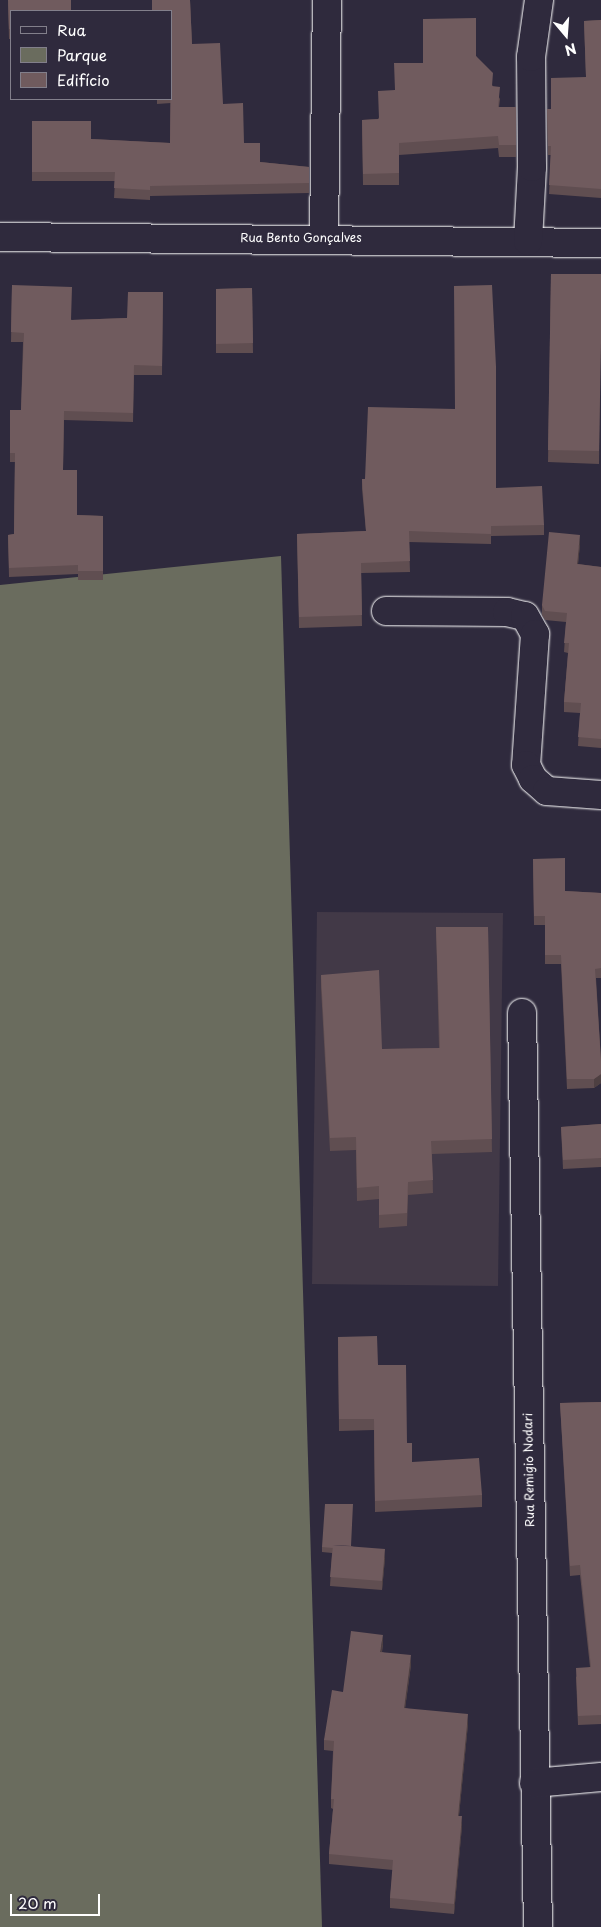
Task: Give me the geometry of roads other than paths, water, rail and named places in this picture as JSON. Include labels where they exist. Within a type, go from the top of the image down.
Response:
[{"type":"street","points":[[324,238],[327,0]]},
{"type":"street","points":[[528,241],[532,167],[531,57],[539,0]]},
{"type":"street","name":"Rua Bento Gonçalves","points":[[0,236],[324,238],[601,243]]},
{"type":"street","points":[[386,612],[506,612],[525,616],[536,634],[526,765],[533,779],[547,791],[601,795]]},
{"type":"street","name":"Rua Remigio Nodari","points":[[522,1013],[538,1927]]},
{"type":"street","points":[[534,1783],[601,1777]]}]
